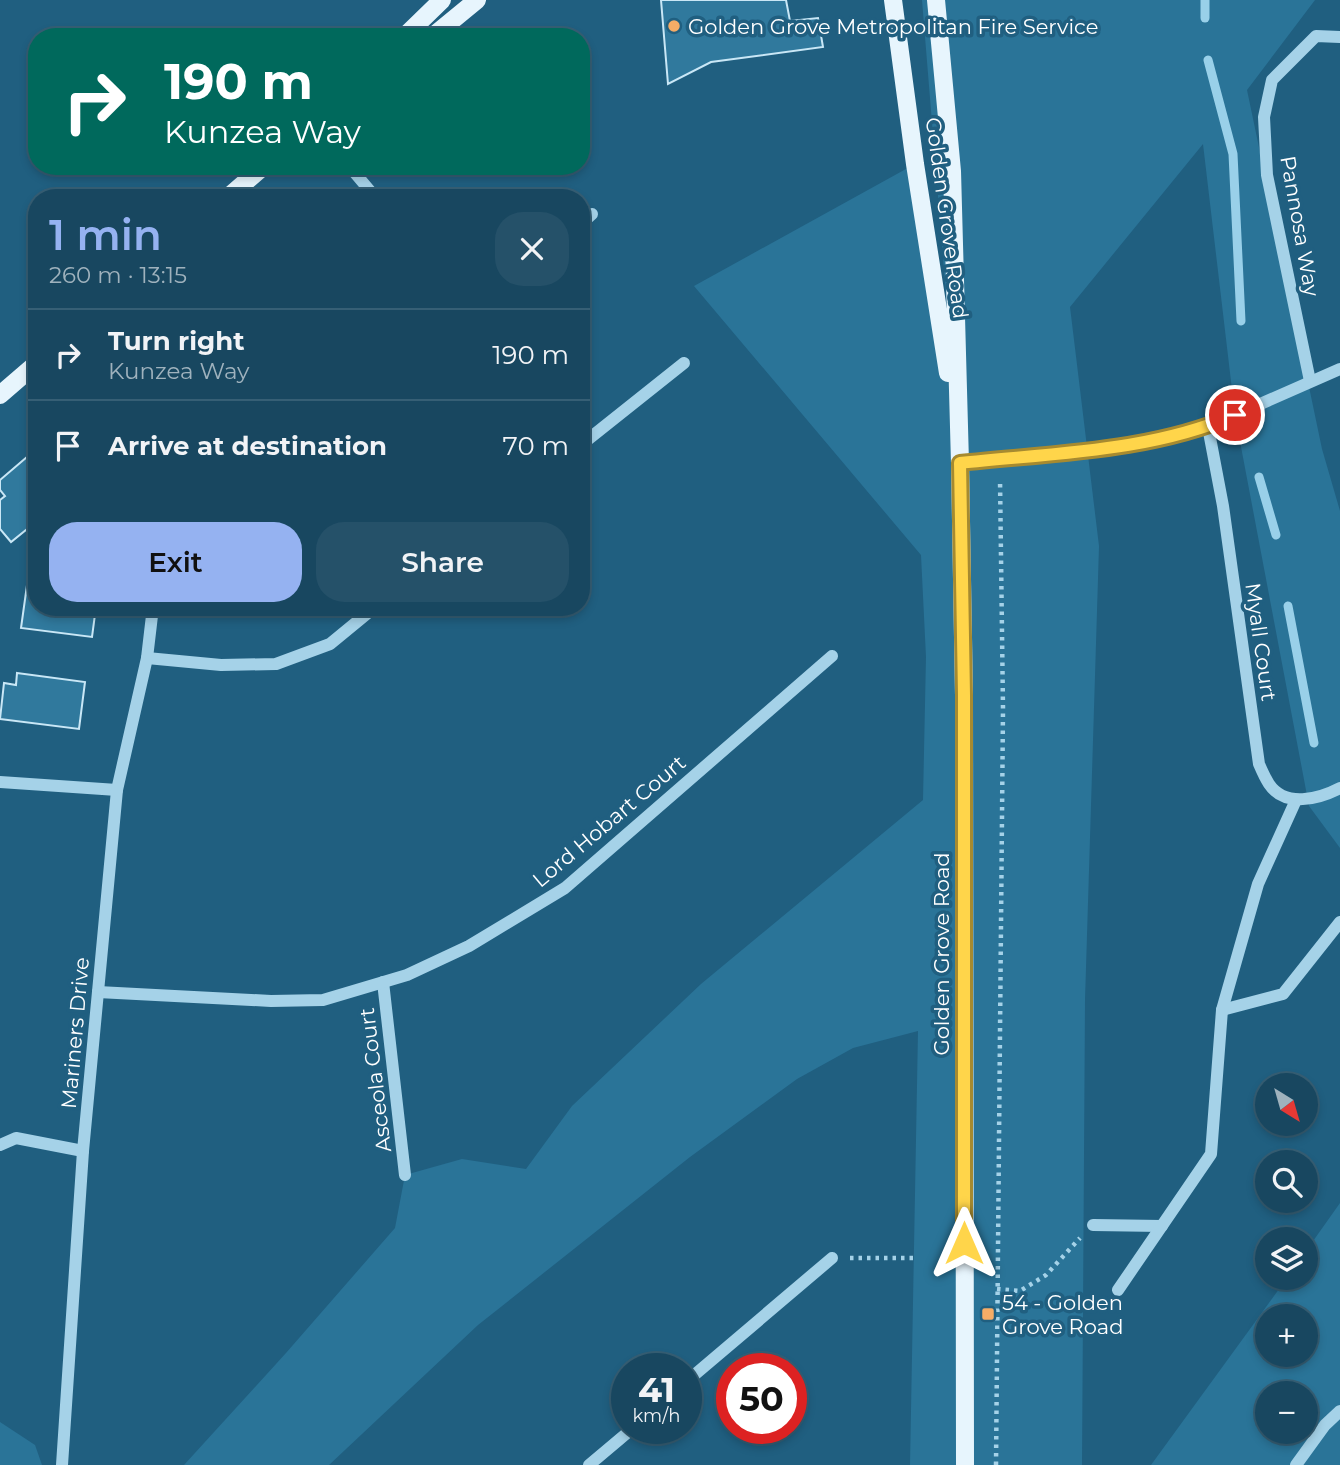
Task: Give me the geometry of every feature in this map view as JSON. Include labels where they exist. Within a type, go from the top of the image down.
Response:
[{"type":"main road","points":[[413,28],[442,0]]},
{"type":"main road","points":[[443,28],[477,0]]},
{"type":"main road","name":"Golden Grove Road","points":[[893,0],[915,164],[959,442]]},
{"type":"main road","name":"Golden Grove Road","points":[[936,0],[952,171],[960,463],[964,735],[965,1465]]},
{"type":"main road","points":[[237,189],[254,175]]},
{"type":"main road","points":[[0,395],[28,372]]},
{"type":"street","name":"Pannosa Way","points":[[1310,381],[1267,176],[1264,117],[1272,80],[1317,36],[1340,37]]},
{"type":"street","points":[[357,175],[368,189]]},
{"type":"street","points":[[590,438],[684,363]]},
{"type":"street","points":[[960,463],[1118,447],[1208,427],[1340,369]]},
{"type":"street","name":"Myall Court","points":[[1208,427],[1223,506],[1259,764],[1270,786],[1281,795],[1296,800]]},
{"type":"street","name":"Mariners Drive","points":[[62,1465],[83,1151],[117,790],[147,658],[152,616]]},
{"type":"street","points":[[147,658],[221,665],[276,664],[330,644],[365,616]]},
{"type":"street","name":"Lord Hobart Court","points":[[98,992],[271,1002],[323,1000],[407,975],[469,946],[565,888],[832,656]]},
{"type":"street","points":[[0,782],[117,790]]},
{"type":"street","points":[[1118,1290],[1211,1154],[1222,1010],[1258,884],[1296,800],[1315,798],[1340,788]]},
{"type":"street","points":[[1222,1010],[1283,994],[1340,922]]},
{"type":"street","name":"Asceola Court","points":[[383,982],[405,1175]]},
{"type":"street","points":[[0,1145],[16,1138],[83,1151]]},
{"type":"street","points":[[1093,1225],[1162,1226]]},
{"type":"street","points":[[702,1368],[832,1258]]},
{"type":"street","points":[[1296,1465],[1325,1425],[1340,1411]]},
{"type":"street","points":[[589,1465],[614,1444]]},
{"type":"path","points":[[996,1465],[1003,709],[999,460]]},
{"type":"path","points":[[997,1289],[1020,1291],[1046,1275],[1093,1225]]},
{"type":"path","points":[[832,1258],[914,1258]]},
{"type":"shaded area","points":[[922,0],[1315,0],[1247,90],[1322,449],[1340,511],[1340,848],[1309,806],[1235,415],[1203,144],[1070,307],[1099,546],[1085,1000],[1082,1465],[910,1465],[918,1031],[853,1048],[797,1079],[690,1157],[478,1325],[329,1465],[184,1465],[395,1228],[405,1175],[462,1159],[526,1169],[572,1106],[701,984],[923,800],[926,657],[921,555],[694,286],[915,164],[957,429]]},
{"type":"shaded area","points":[[1340,1203],[1340,1465],[1151,1465],[1255,1322],[1255,1367],[1318,1367],[1318,1304],[1268,1304],[1278,1290],[1318,1290],[1318,1234]]},
{"type":"shaded area","points":[[0,1422],[35,1445],[42,1465],[0,1465]]},
{"type":"building","points":[[661,0],[786,0],[790,21],[818,18],[823,47],[711,62],[668,84]]},
{"type":"building","points":[[28,456],[28,528],[11,542],[0,529],[0,500],[5,496],[0,490],[0,480]]},
{"type":"building","points":[[27,585],[28,616],[95,616],[92,637],[21,628]]},
{"type":"building","points":[[17,673],[85,682],[79,729],[0,719],[4,683],[16,685]]},
{"type":"waterway","points":[[1205,0],[1205,18]]},
{"type":"waterway","points":[[1208,60],[1233,154],[1241,321]]},
{"type":"waterway","points":[[1259,477],[1276,535]]},
{"type":"waterway","points":[[1288,606],[1314,743]]},
{"type":"place","name":"Golden Grove Metropolitan Fire Service","points":[[674,26]]},
{"type":"place","name":"54 - Golden Grove Road","points":[[988,1314]]},
{"type":"route","points":[[964,1243],[964,695],[960,463],[1118,447],[1208,427],[1235,415]]}]
